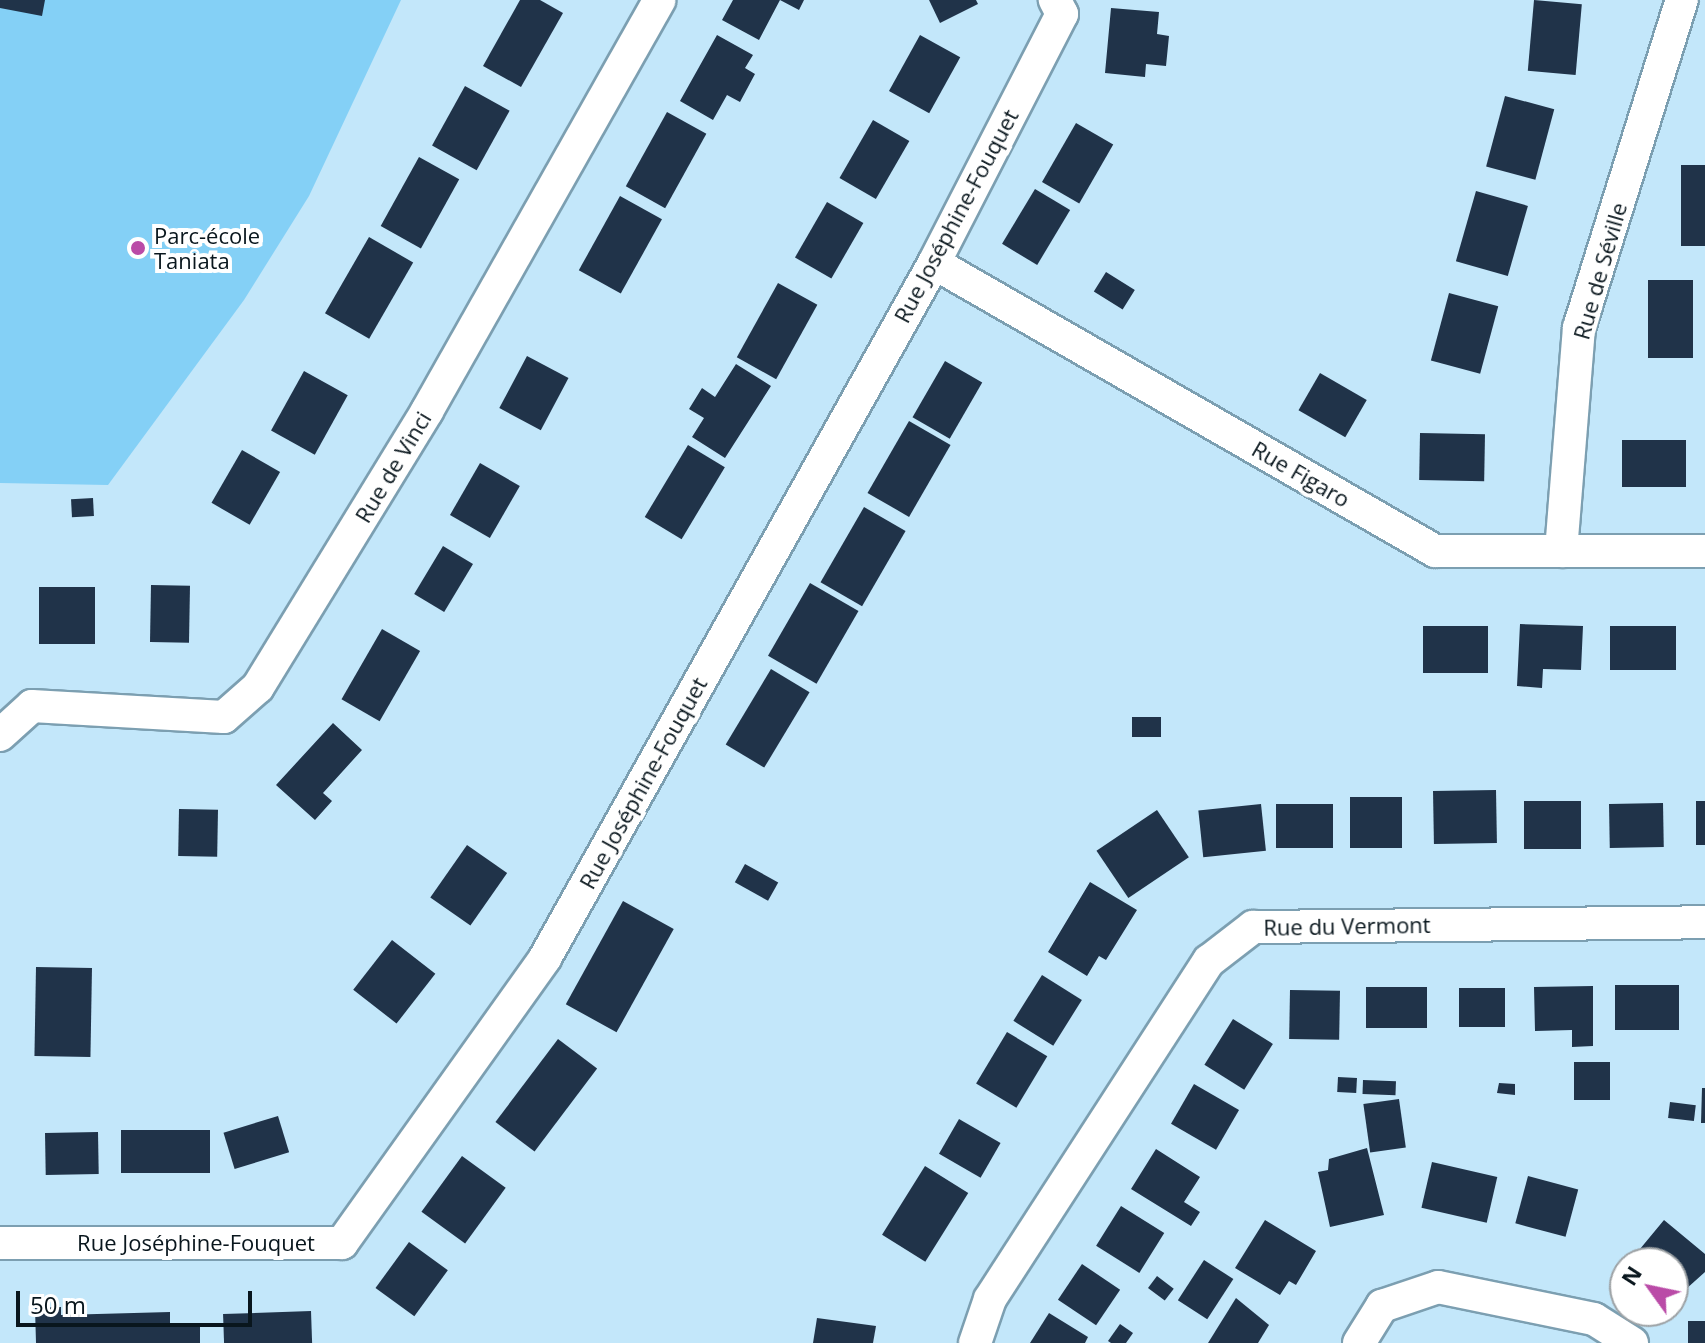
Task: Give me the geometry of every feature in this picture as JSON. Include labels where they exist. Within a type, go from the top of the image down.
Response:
[{"type":"street","name":"Rue de Vinci","points":[[0,735],[32,706],[224,717],[258,687],[427,411],[660,0]]},
{"type":"street","name":"Rue Joséphine-Fouquet","points":[[0,1243],[342,1243],[545,958],[934,263],[1062,14],[1055,0]]},
{"type":"street","name":"Rue de Séville","points":[[1561,551],[1579,328],[1682,0]]},
{"type":"street","name":"Rue Figaro","points":[[934,263],[1435,551],[1705,551]]},
{"type":"street","name":"Rue du Vermont","points":[[975,1343],[990,1299],[1209,961],[1253,927],[1705,922]]},
{"type":"street","points":[[1359,1343],[1382,1306],[1438,1287],[1594,1319],[1632,1343]]},
{"type":"shaded area","name":"Parc-école Taniata","points":[[0,0],[401,0],[309,196],[244,300],[108,485],[0,483]]},
{"type":"building","points":[[0,0],[45,0],[42,16],[0,8]]},
{"type":"building","points":[[520,0],[540,0],[563,13],[521,87],[483,66]]},
{"type":"building","points":[[733,0],[780,0],[759,40],[722,20]]},
{"type":"building","points":[[780,0],[804,0],[799,10]]},
{"type":"building","points":[[929,0],[976,0],[978,4],[940,23]]},
{"type":"building","points":[[1534,0],[1582,4],[1576,75],[1528,71]]},
{"type":"building","points":[[1111,8],[1159,12],[1157,34],[1169,36],[1166,66],[1146,64],[1145,77],[1105,73]]},
{"type":"building","points":[[717,35],[753,55],[745,68],[755,74],[740,102],[727,95],[713,120],[680,101]]},
{"type":"building","points":[[920,35],[960,57],[929,113],[889,91]]},
{"type":"building","points":[[465,86],[510,111],[477,170],[432,145]]},
{"type":"building","points":[[1505,96],[1554,109],[1535,180],[1486,167]]},
{"type":"building","points":[[667,112],[706,134],[665,208],[626,186]]},
{"type":"building","points":[[873,120],[909,141],[876,199],[840,178]]},
{"type":"building","points":[[1076,123],[1113,144],[1079,203],[1042,182]]},
{"type":"building","points":[[419,157],[459,179],[421,248],[381,226]]},
{"type":"building","points":[[1681,165],[1705,165],[1705,246],[1681,246]]},
{"type":"building","points":[[1035,189],[1070,210],[1037,265],[1002,244]]},
{"type":"building","points":[[1476,191],[1528,206],[1508,276],[1456,261]]},
{"type":"building","points":[[620,196],[662,219],[621,294],[579,270]]},
{"type":"building","points":[[827,202],[863,223],[831,278],[795,257]]},
{"type":"building","points":[[369,237],[413,262],[369,339],[325,313]]},
{"type":"building","points":[[1106,272],[1135,290],[1123,310],[1094,292]]},
{"type":"building","points":[[1648,280],[1693,280],[1693,358],[1648,358]]},
{"type":"building","points":[[778,283],[817,305],[776,379],[737,357]]},
{"type":"building","points":[[1449,293],[1498,306],[1480,374],[1431,361]]},
{"type":"building","points":[[527,356],[568,378],[541,430],[499,408]]},
{"type":"building","points":[[945,361],[982,382],[950,439],[912,417]]},
{"type":"building","points":[[736,364],[771,386],[725,458],[692,437],[704,418],[689,409],[702,388],[715,397]]},
{"type":"building","points":[[304,371],[348,395],[315,455],[271,430]]},
{"type":"building","points":[[1320,373],[1367,400],[1345,437],[1298,410]]},
{"type":"building","points":[[909,421],[951,445],[909,517],[868,493]]},
{"type":"building","points":[[1420,433],[1485,434],[1484,481],[1419,480]]},
{"type":"building","points":[[1622,440],[1686,440],[1686,487],[1622,487]]},
{"type":"building","points":[[688,445],[725,467],[682,539],[645,517]]},
{"type":"building","points":[[242,450],[280,472],[250,525],[211,503]]},
{"type":"building","points":[[480,463],[520,486],[490,538],[450,515]]},
{"type":"building","points":[[93,498],[94,516],[72,517],[71,499]]},
{"type":"building","points":[[864,507],[906,531],[862,606],[820,582]]},
{"type":"building","points":[[443,546],[473,564],[444,612],[414,594]]},
{"type":"building","points":[[810,583],[858,611],[816,684],[768,656]]},
{"type":"building","points":[[151,585],[190,586],[189,643],[150,642]]},
{"type":"building","points":[[39,587],[95,587],[95,644],[39,644]]},
{"type":"building","points":[[1520,624],[1583,626],[1581,670],[1543,669],[1542,688],[1517,686]]},
{"type":"building","points":[[1423,626],[1488,626],[1488,673],[1423,673]]},
{"type":"building","points":[[1610,626],[1676,626],[1676,670],[1610,670]]},
{"type":"building","points":[[382,629],[420,651],[380,721],[342,699]]},
{"type":"building","points":[[771,669],[810,692],[764,768],[726,744]]},
{"type":"building","points":[[1132,717],[1161,717],[1161,737],[1132,737]]},
{"type":"building","points":[[333,723],[362,750],[323,793],[332,801],[315,820],[276,785]]},
{"type":"building","points":[[1496,790],[1497,843],[1434,844],[1433,791]]},
{"type":"building","points":[[1350,797],[1402,797],[1402,848],[1350,848]]},
{"type":"building","points":[[1524,801],[1581,801],[1581,849],[1524,849]]},
{"type":"building","points":[[1696,801],[1705,801],[1705,845],[1696,845]]},
{"type":"building","points":[[1663,803],[1664,847],[1610,848],[1609,804]]},
{"type":"building","points":[[1261,804],[1266,851],[1203,857],[1198,811]]},
{"type":"building","points":[[1276,804],[1333,804],[1333,848],[1276,848]]},
{"type":"building","points":[[179,809],[218,810],[217,857],[178,856]]},
{"type":"building","points":[[1157,810],[1189,857],[1128,898],[1096,851]]},
{"type":"building","points":[[467,845],[507,873],[470,926],[430,897]]},
{"type":"building","points":[[745,864],[778,882],[768,901],[735,882]]},
{"type":"building","points":[[1090,882],[1137,910],[1106,960],[1099,956],[1087,976],[1048,952]]},
{"type":"building","points":[[623,901],[674,929],[617,1032],[566,1004]]},
{"type":"building","points":[[392,940],[435,974],[397,1024],[353,990]]},
{"type":"building","points":[[36,967],[92,968],[90,1057],[34,1056]]},
{"type":"building","points":[[1042,975],[1082,1000],[1053,1046],[1013,1021]]},
{"type":"building","points":[[1615,985],[1679,985],[1679,1030],[1615,1030]]},
{"type":"building","points":[[1593,986],[1593,1046],[1572,1047],[1572,1030],[1535,1031],[1534,987]]},
{"type":"building","points":[[1366,987],[1427,987],[1427,1028],[1366,1028]]},
{"type":"building","points":[[1459,988],[1505,988],[1505,1027],[1459,1027]]},
{"type":"building","points":[[1290,990],[1340,991],[1339,1040],[1289,1039]]},
{"type":"building","points":[[1233,1019],[1273,1044],[1244,1090],[1204,1065]]},
{"type":"building","points":[[1007,1032],[1047,1056],[1016,1108],[976,1083]]},
{"type":"building","points":[[558,1039],[597,1068],[535,1152],[495,1122]]},
{"type":"building","points":[[1574,1062],[1610,1062],[1610,1100],[1574,1100]]},
{"type":"building","points":[[1338,1077],[1357,1078],[1356,1093],[1337,1092]]},
{"type":"building","points":[[1363,1080],[1396,1081],[1395,1095],[1363,1094]]},
{"type":"building","points":[[1499,1083],[1515,1084],[1515,1095],[1497,1093]]},
{"type":"building","points":[[1194,1084],[1239,1110],[1216,1150],[1171,1124]]},
{"type":"building","points":[[1702,1088],[1705,1088],[1705,1123],[1701,1123]]},
{"type":"building","points":[[1399,1099],[1406,1148],[1370,1153],[1363,1104]]},
{"type":"building","points":[[1670,1102],[1696,1105],[1694,1121],[1668,1118]]},
{"type":"building","points":[[278,1116],[289,1152],[235,1169],[223,1133]]},
{"type":"building","points":[[959,1119],[1001,1143],[981,1178],[939,1154]]},
{"type":"building","points":[[121,1130],[210,1130],[210,1173],[121,1173]]},
{"type":"building","points":[[98,1132],[99,1174],[46,1175],[45,1133]]},
{"type":"building","points":[[1367,1148],[1384,1215],[1330,1227],[1318,1172],[1328,1170],[1329,1159]]},
{"type":"building","points":[[1156,1149],[1200,1177],[1184,1202],[1200,1212],[1191,1226],[1131,1189]]},
{"type":"building","points":[[462,1156],[506,1188],[465,1244],[421,1212]]},
{"type":"building","points":[[1432,1162],[1497,1177],[1487,1223],[1421,1208]]},
{"type":"building","points":[[925,1166],[968,1193],[925,1262],[882,1235]]},
{"type":"building","points":[[1528,1176],[1578,1189],[1566,1237],[1515,1223]]},
{"type":"building","points":[[1121,1206],[1164,1233],[1139,1273],[1096,1246]]},
{"type":"building","points":[[1265,1220],[1316,1251],[1296,1285],[1289,1281],[1280,1295],[1235,1268]]},
{"type":"building","points":[[1664,1220],[1705,1254],[1705,1272],[1689,1286],[1689,1247],[1642,1247]]},
{"type":"building","points":[[409,1242],[448,1270],[414,1316],[375,1288]]},
{"type":"building","points":[[1204,1260],[1233,1279],[1207,1319],[1178,1300]]},
{"type":"building","points":[[1082,1264],[1120,1290],[1096,1325],[1058,1300]]},
{"type":"building","points":[[1157,1276],[1174,1289],[1165,1301],[1148,1288]]},
{"type":"building","points":[[1236,1298],[1269,1325],[1258,1343],[1208,1343]]},
{"type":"building","points":[[61,1307],[61,1315],[170,1312],[170,1327],[200,1326],[200,1343],[36,1343],[35,1308]]},
{"type":"building","points":[[311,1311],[312,1343],[224,1343],[223,1314]]},
{"type":"building","points":[[1049,1313],[1088,1337],[1085,1343],[1030,1343]]},
{"type":"building","points":[[817,1318],[876,1326],[873,1343],[813,1343]]},
{"type":"building","points":[[1689,1321],[1705,1321],[1705,1343],[1688,1343]]},
{"type":"building","points":[[1120,1324],[1133,1333],[1126,1343],[1111,1343],[1108,1341]]},
{"type":"place","name":"Parc-école Taniata","points":[[138,248]]}]
